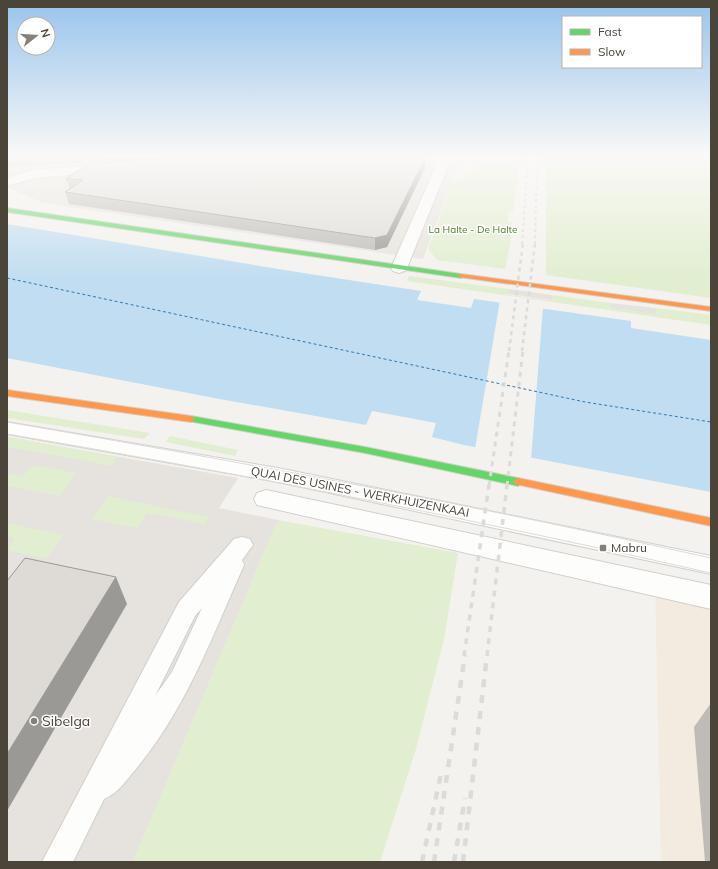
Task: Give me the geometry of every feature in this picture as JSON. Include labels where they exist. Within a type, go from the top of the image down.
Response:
[{"type":"main road","points":[[7,201],[43,214]]},
{"type":"main road","points":[[7,210],[43,214],[399,268],[711,309]]},
{"type":"main road","points":[[7,393],[232,425],[365,450],[711,522]]},
{"type":"street","points":[[399,268],[428,199]]},
{"type":"street","name":"QUAI DES USINES - WERKHUIZENKAAI","points":[[266,499],[711,597]]},
{"type":"lane","name":"QUAI DES USINES - WERKHUIZENKAAI","points":[[7,428],[286,477],[711,565]]},
{"type":"lane","points":[[57,862],[83,810],[187,609],[242,545],[181,680],[140,743],[83,810]]},
{"type":"shaded area","points":[[33,199],[446,199],[423,259],[43,203]]},
{"type":"shaded area","points":[[509,289],[552,295],[552,300],[508,294]]},
{"type":"shaded area","points":[[610,303],[656,308],[656,314],[611,308]]},
{"type":"shaded area","points":[[7,437],[238,478],[219,508],[278,520],[133,862],[7,862]]},
{"type":"shaded area","points":[[655,584],[711,599],[711,862],[661,862]]},
{"type":"shaded area","points":[[107,651],[140,659],[59,817],[124,835],[112,862],[7,862],[7,829]]},
{"type":"green space","name":"La Halte - De Halte","points":[[447,199],[515,199],[513,212],[509,211],[508,222],[512,222],[511,241],[505,269],[437,260],[428,249]]},
{"type":"green space","points":[[546,199],[711,199],[711,298],[546,275]]},
{"type":"green space","points":[[409,276],[509,289],[509,295],[551,300],[552,295],[610,303],[611,308],[656,313],[656,308],[711,315],[711,325],[407,281]]},
{"type":"green space","points":[[7,410],[150,433],[144,439],[7,418]]},
{"type":"green space","points":[[170,436],[238,450],[235,456],[166,442]]},
{"type":"green space","points":[[7,437],[117,457],[112,466],[9,447],[7,448]]},
{"type":"green space","points":[[32,465],[77,473],[60,496],[7,486],[7,473],[23,476]]},
{"type":"green space","points":[[108,496],[209,517],[205,524],[147,513],[137,528],[91,519]]},
{"type":"green space","points":[[278,520],[458,553],[444,639],[416,749],[380,862],[133,862]]},
{"type":"green space","points":[[7,523],[64,535],[46,559],[7,550],[15,538],[7,536]]},
{"type":"water","points":[[7,224],[421,291],[417,300],[471,308],[474,299],[631,321],[631,328],[711,340],[711,492],[464,445],[432,437],[436,423],[372,411],[366,425],[214,398],[7,358]]},
{"type":"pier","points":[[500,300],[543,307],[531,460],[475,449]]},
{"type":"building","points":[[109,199],[405,199],[387,235],[375,238]]},
{"type":"building","points":[[25,558],[116,577],[7,754],[7,581]]},
{"type":"ferry route","points":[[7,278],[585,402],[711,422]]},
{"type":"tram line","points":[[7,422],[360,486],[536,520],[711,558]]},
{"type":"tram line","points":[[7,434],[184,465],[448,516],[711,573]]},
{"type":"railway","points":[[522,244],[525,199]]},
{"type":"railway","points":[[535,244],[536,199]]},
{"type":"railway","points":[[509,351],[523,243]]},
{"type":"railway","points":[[522,351],[535,243]]},
{"type":"railway","points":[[489,486],[509,350]]},
{"type":"railway","points":[[507,486],[523,350]]},
{"type":"railway","points":[[464,656],[489,485]]},
{"type":"railway","points":[[487,656],[507,485]]},
{"type":"railway","points":[[434,862],[465,655]]},
{"type":"railway","points":[[463,862],[487,655]]},
{"type":"railway","points":[[422,862],[441,774]]},
{"type":"railway","points":[[454,862],[465,798]]},
{"type":"traffic: fast","points":[[7,210],[461,276]]},
{"type":"traffic: fast","points":[[191,419],[365,450],[518,482]]},
{"type":"traffic: slow","points":[[461,276],[711,309]]},
{"type":"traffic: slow","points":[[7,393],[191,419]]},
{"type":"traffic: slow","points":[[518,482],[711,522]]},
{"type":"place","name":"Mabru","points":[[603,548]]},
{"type":"place","name":"Sibelga","points":[[34,721]]}]
